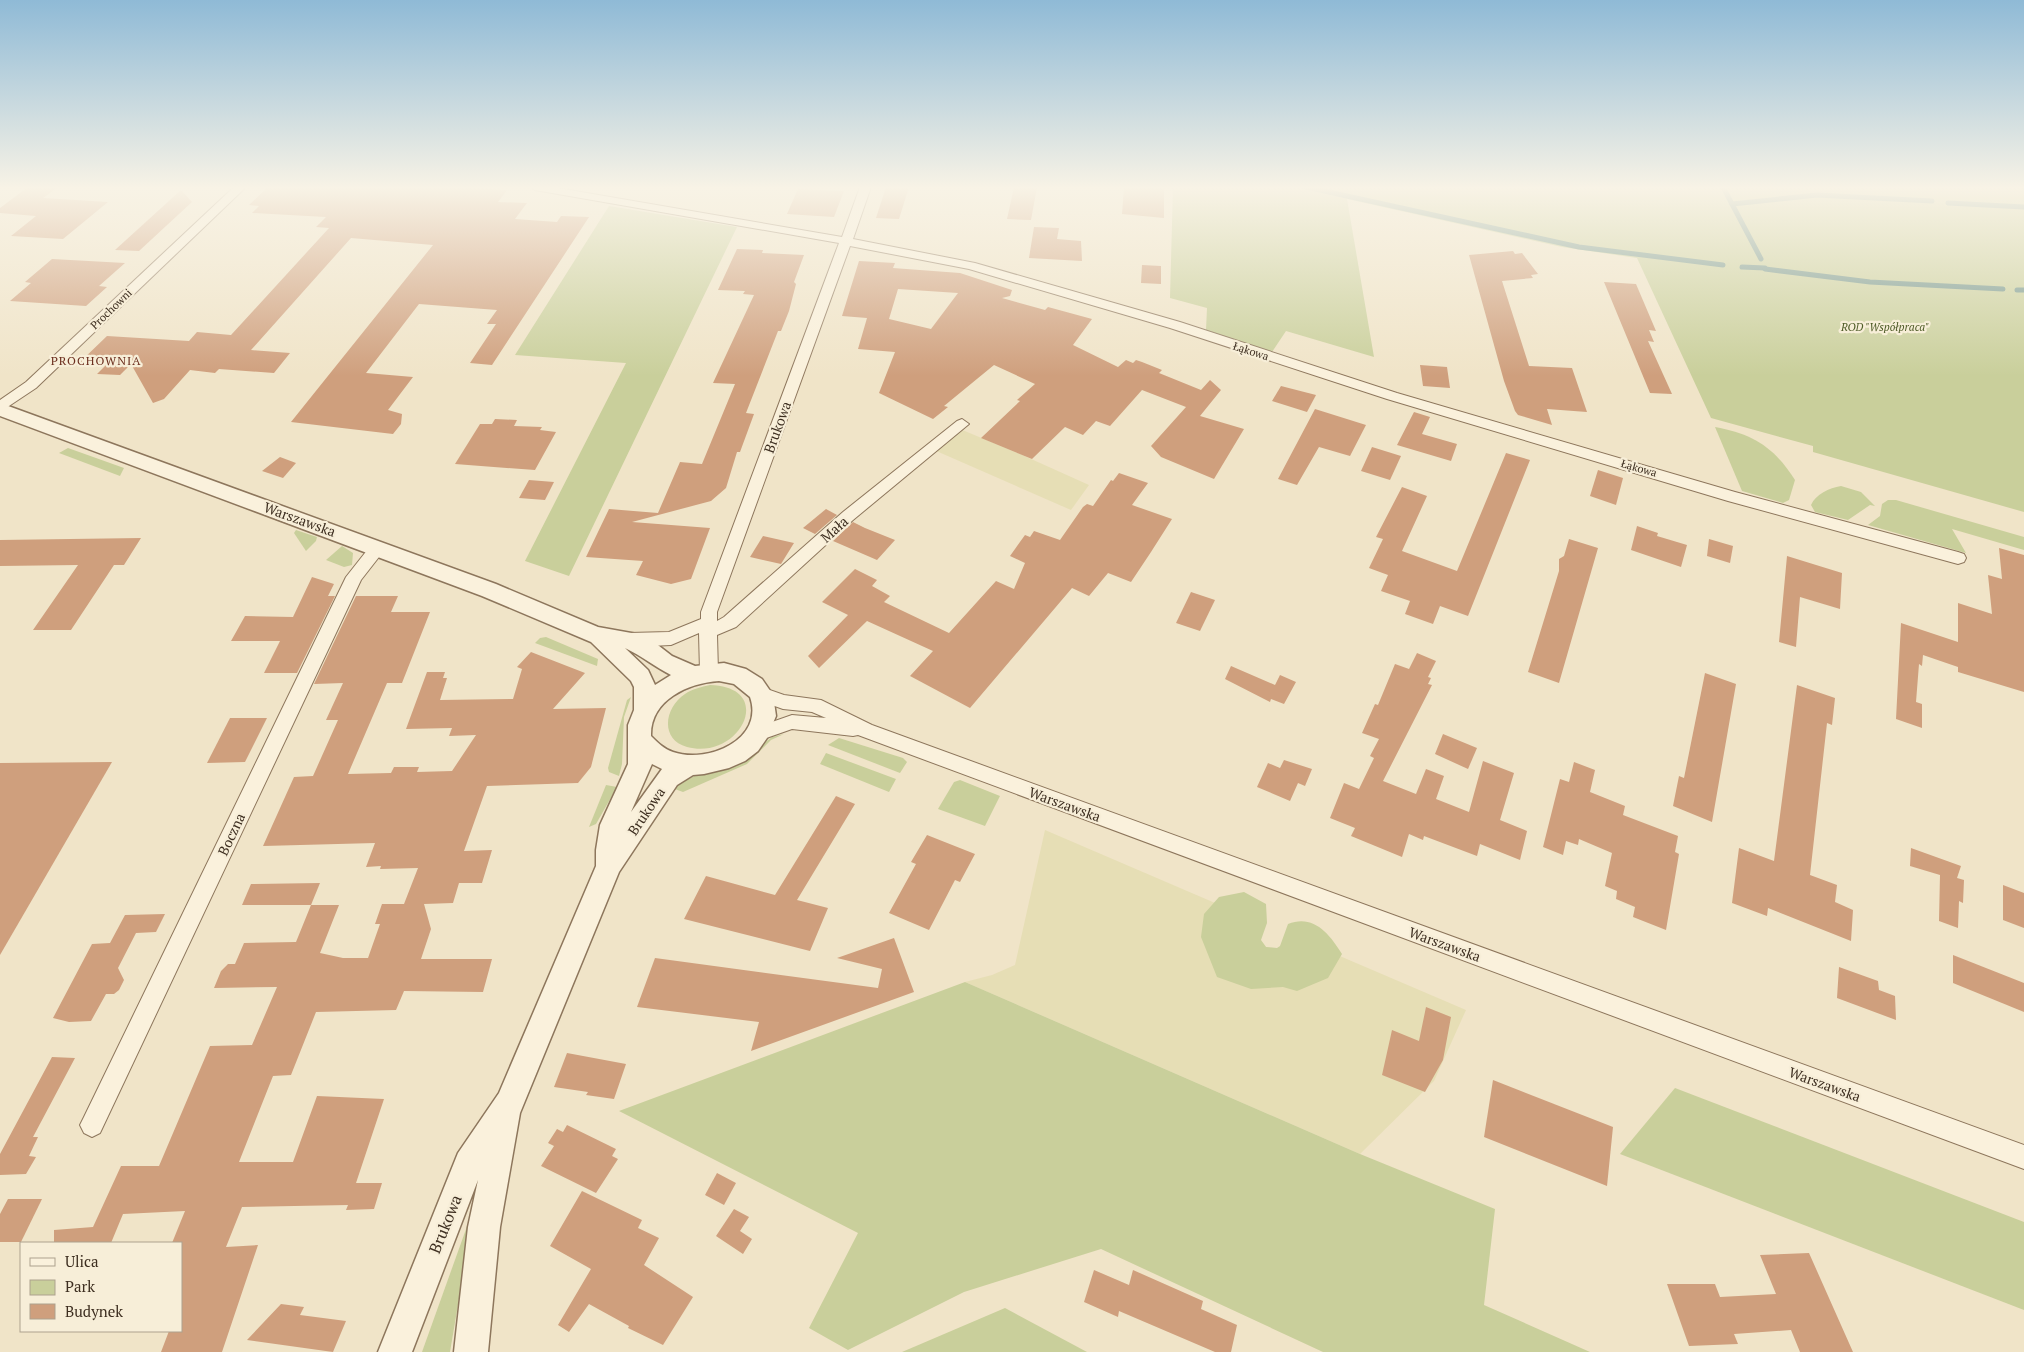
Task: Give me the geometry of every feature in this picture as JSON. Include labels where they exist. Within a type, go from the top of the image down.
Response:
[{"type":"street","name":"Prochowni","points":[[0,408],[31,385],[173,250]]},
{"type":"street","name":"Brukowa","points":[[701,673],[710,608],[843,250]]},
{"type":"street","name":"Łąkowa","points":[[891,250],[971,266],[1175,325],[1392,396],[1733,497],[1958,558]]},
{"type":"street","name":"Warszawska","points":[[0,408],[378,548],[512,599],[598,635],[629,640],[671,638],[707,628]]},
{"type":"street","name":"Mała","points":[[707,628],[728,624],[848,516],[962,424]]},
{"type":"street","name":"Boczna","points":[[92,1125],[354,577],[378,548]]},
{"type":"street","name":"Warszawska","points":[[598,635],[640,676],[645,687],[645,709]]},
{"type":"street","name":"Warszawska","points":[[629,640],[646,648],[671,666],[701,673]]},
{"type":"street","points":[[701,673],[732,673],[752,683],[761,694],[765,708],[763,725],[758,734],[744,748],[730,757],[714,762],[690,764],[672,762],[656,755],[642,742],[640,726],[645,709],[662,692],[701,673]]},
{"type":"street","name":"Warszawska","points":[[761,694],[783,702],[815,705],[866,730],[2024,1157]]},
{"type":"street","name":"Warszawska","points":[[758,734],[792,722],[866,730]]},
{"type":"street","name":"Brukowa","points":[[609,866],[609,838],[616,814],[639,768],[642,742]]},
{"type":"street","name":"Brukowa","points":[[395,1352],[470,1164],[509,1103],[609,866],[668,778],[690,764]]},
{"type":"street","name":"Brukowa","points":[[471,1352],[484,1227],[509,1103]]},
{"type":"shaded area","points":[[960,429],[1089,485],[1071,510],[934,450]]},
{"type":"shaded area","points":[[1045,830],[1250,918],[1256,934],[1266,947],[1288,951],[1307,942],[1466,1010],[1434,1081],[1360,1154],[965,982],[992,975],[1015,965]]},
{"type":"green space","points":[[581,250],[726,250],[569,576],[525,561],[626,363],[515,355]]},
{"type":"green space","name":"ROD \"Współpraca\"","points":[[1171,250],[1356,250],[1374,357],[1286,331],[1272,352],[1206,330],[1207,308],[1170,298]]},
{"type":"green space","name":"ROD \"Współpraca\"","points":[[1583,250],[2024,250],[2024,512],[1813,452],[1813,446],[1711,418],[1637,258]]},
{"type":"green space","points":[[1715,427],[1751,438],[1779,459],[1795,480],[1789,500],[1783,503],[1742,491]]},
{"type":"green space","points":[[68,448],[124,468],[120,476],[59,453]]},
{"type":"green space","points":[[1841,486],[1861,492],[1875,506],[1870,505],[1848,520],[1815,512],[1811,505],[1816,498],[1832,488]]},
{"type":"green space","points":[[1888,500],[1896,500],[2024,537],[2024,550],[1952,529],[1966,553],[1868,525],[1880,516],[1882,504]]},
{"type":"green space","points":[[296,530],[317,537],[316,541],[306,551],[294,533]]},
{"type":"green space","points":[[342,546],[353,553],[352,565],[344,567],[326,560]]},
{"type":"green space","points":[[546,637],[598,659],[597,666],[535,643],[540,638]]},
{"type":"green space","points":[[710,685],[730,689],[742,698],[746,709],[744,722],[735,734],[722,744],[706,748],[687,747],[678,743],[672,737],[669,730],[669,714],[678,700],[688,692]]},
{"type":"green space","points":[[631,697],[624,717],[622,764],[619,776],[609,772],[608,768],[627,700]]},
{"type":"green space","points":[[784,734],[771,740],[747,764],[683,792],[672,788],[696,775],[720,771],[734,766],[772,737]]},
{"type":"green space","points":[[839,738],[903,758],[907,762],[900,773],[828,745]]},
{"type":"green space","points":[[826,753],[896,779],[889,792],[820,764]]},
{"type":"green space","points":[[960,780],[1000,796],[985,826],[938,809],[954,782]]},
{"type":"green space","points":[[606,785],[617,787],[596,824],[589,827]]},
{"type":"green space","points":[[1244,892],[1266,904],[1267,923],[1261,940],[1266,947],[1277,948],[1280,946],[1288,924],[1297,922],[1305,922],[1320,927],[1332,939],[1342,954],[1328,978],[1297,991],[1283,987],[1251,989],[1217,977],[1201,937],[1204,914],[1219,897]]},
{"type":"green space","points":[[965,982],[1360,1154],[1495,1209],[1484,1305],[1590,1352],[1323,1352],[1101,1249],[964,1292],[848,1350],[809,1328],[858,1233],[619,1111]]},
{"type":"green space","points":[[1675,1088],[2024,1222],[2024,1310],[1620,1154]]},
{"type":"green space","points":[[475,1204],[450,1352],[422,1352]]},
{"type":"green space","points":[[1005,1308],[1087,1352],[902,1352]]},
{"type":"building","points":[[309,250],[340,250],[251,350],[290,353],[274,373],[219,369],[215,373],[190,370],[164,399],[153,403],[131,364],[120,375],[97,374],[107,364],[80,362],[107,336],[189,341],[197,332],[231,335]]},
{"type":"building","points":[[429,250],[567,250],[492,365],[470,363],[496,324],[487,324],[497,310],[419,304],[366,373],[413,377],[388,410],[402,414],[401,424],[393,434],[291,422]]},
{"type":"building","points":[[736,250],[763,250],[762,253],[804,255],[794,282],[796,284],[789,311],[781,331],[778,331],[746,413],[754,414],[740,452],[737,452],[726,488],[711,501],[632,522],[710,528],[691,579],[671,584],[636,575],[643,561],[586,557],[609,509],[658,513],[680,462],[702,464],[735,384],[713,383],[754,295],[743,294],[745,291],[718,290]]},
{"type":"building","points":[[1030,250],[1081,250],[1082,261],[1029,258]]},
{"type":"building","points":[[1513,251],[1515,254],[1522,253],[1538,274],[1531,275],[1533,278],[1502,281],[1529,366],[1572,368],[1587,412],[1547,409],[1552,425],[1518,415],[1515,411],[1504,381],[1469,255]]},
{"type":"building","points":[[52,259],[125,263],[99,286],[107,287],[86,306],[10,301],[31,283],[25,282]]},
{"type":"building","points":[[859,261],[895,263],[893,268],[960,273],[1012,290],[1010,296],[1002,298],[1045,310],[1048,307],[1092,319],[1073,345],[1118,367],[1126,360],[1133,363],[1136,360],[1162,370],[1159,373],[1201,390],[1210,380],[1221,390],[1200,416],[1244,429],[1214,479],[1161,457],[1151,446],[1186,407],[1142,390],[1110,426],[1096,421],[1083,435],[1065,427],[1032,459],[981,438],[1035,384],[994,365],[944,406],[948,407],[933,419],[879,393],[895,352],[858,349],[867,318],[842,316]],"holes":[[[898,289],[958,293],[931,329],[889,319]]]},
{"type":"building","points":[[1142,265],[1161,266],[1161,284],[1141,283]]},
{"type":"building","points":[[1604,282],[1636,284],[1656,331],[1649,330],[1654,342],[1648,341],[1672,394],[1650,393]]},
{"type":"building","points":[[1420,365],[1447,367],[1450,388],[1423,386]]},
{"type":"building","points":[[1281,386],[1316,395],[1307,412],[1272,401]]},
{"type":"building","points":[[1315,409],[1366,425],[1350,456],[1319,447],[1297,485],[1278,479]]},
{"type":"building","points":[[1414,412],[1430,417],[1422,434],[1457,444],[1451,461],[1397,445]]},
{"type":"building","points":[[495,419],[517,420],[514,426],[542,427],[540,430],[556,432],[535,470],[455,464],[480,424],[492,424]]},
{"type":"building","points":[[1372,447],[1401,456],[1390,480],[1361,471]]},
{"type":"building","points":[[1506,453],[1530,460],[1468,616],[1440,606],[1433,624],[1405,614],[1410,601],[1381,591],[1388,575],[1369,568],[1383,539],[1376,537],[1402,487],[1427,496],[1402,551],[1457,571]]},
{"type":"building","points":[[280,457],[296,463],[283,478],[262,471]]},
{"type":"building","points":[[1598,470],[1623,478],[1616,505],[1590,496]]},
{"type":"building","points":[[1119,473],[1148,483],[1132,505],[1172,519],[1131,582],[1108,573],[1089,596],[1072,588],[970,708],[910,676],[933,651],[867,621],[819,668],[808,656],[848,615],[822,602],[855,569],[877,580],[872,586],[890,596],[884,602],[949,633],[996,581],[1014,589],[1025,563],[1010,556],[1025,535],[1030,537],[1034,531],[1060,540],[1083,507],[1087,504],[1093,506],[1111,480],[1113,481]]},
{"type":"building","points":[[529,480],[554,482],[545,500],[519,498]]},
{"type":"building","points":[[826,509],[837,515],[815,534],[803,528]]},
{"type":"building","points":[[853,522],[895,540],[877,560],[833,541]]},
{"type":"building","points":[[1637,526],[1658,533],[1657,536],[1687,545],[1681,567],[1631,550]]},
{"type":"building","points":[[763,536],[794,543],[781,564],[750,557]]},
{"type":"building","points":[[141,538],[124,565],[114,565],[71,630],[33,630],[78,565],[0,566],[0,540]]},
{"type":"building","points":[[1569,539],[1598,548],[1559,683],[1528,672],[1559,571],[1559,559],[1564,556]]},
{"type":"building","points":[[1709,539],[1733,546],[1730,563],[1707,556]]},
{"type":"building","points":[[1999,548],[2024,555],[2024,692],[1958,672],[1958,667],[1923,655],[1922,666],[1919,664],[1916,702],[1922,704],[1922,728],[1896,719],[1901,623],[1958,642],[1958,603],[1992,614],[1988,575],[2002,579]]},
{"type":"building","points":[[1787,556],[1842,573],[1840,609],[1800,597],[1796,647],[1779,642]]},
{"type":"building","points":[[312,577],[334,584],[328,596],[335,596],[297,673],[264,673],[280,641],[231,641],[245,616],[293,617]]},
{"type":"building","points":[[1191,592],[1215,600],[1200,631],[1176,623]]},
{"type":"building","points":[[356,596],[398,596],[391,612],[430,612],[402,683],[387,683],[348,774],[391,773],[394,767],[419,767],[417,772],[452,771],[476,735],[449,736],[452,728],[406,729],[427,672],[445,672],[443,678],[447,678],[440,700],[513,699],[522,669],[517,667],[531,652],[585,673],[553,709],[606,708],[591,767],[578,783],[487,786],[464,851],[492,850],[482,883],[459,883],[453,903],[424,904],[431,929],[421,959],[492,959],[483,992],[404,991],[396,1010],[316,1012],[291,1075],[273,1076],[239,1162],[293,1162],[317,1096],[384,1099],[356,1183],[382,1183],[374,1209],[346,1210],[348,1205],[242,1207],[226,1247],[258,1245],[222,1352],[161,1352],[169,1332],[182,1332],[182,1242],[172,1242],[185,1211],[123,1214],[111,1242],[54,1242],[54,1230],[93,1227],[121,1166],[159,1166],[210,1046],[252,1045],[277,987],[214,988],[221,971],[228,964],[235,964],[244,943],[296,942],[311,905],[339,905],[320,953],[343,958],[368,958],[380,924],[375,924],[382,904],[404,904],[418,868],[380,869],[381,866],[366,867],[375,843],[263,846],[294,777],[313,776],[338,720],[326,720],[343,683],[314,684]]},
{"type":"building","points":[[1417,653],[1436,661],[1428,677],[1431,678],[1428,684],[1432,685],[1383,781],[1416,794],[1426,769],[1444,776],[1436,799],[1469,812],[1483,761],[1514,773],[1500,820],[1527,831],[1520,860],[1480,844],[1477,856],[1424,836],[1423,840],[1409,834],[1402,857],[1351,836],[1355,828],[1330,818],[1344,783],[1359,789],[1374,758],[1370,756],[1379,739],[1362,733],[1375,704],[1378,705],[1395,664],[1409,669]]},
{"type":"building","points":[[1231,666],[1275,685],[1280,675],[1296,682],[1284,704],[1271,699],[1270,702],[1225,679]]},
{"type":"building","points":[[1705,673],[1736,684],[1712,822],[1673,806],[1679,776],[1684,778]]},
{"type":"building","points":[[1797,685],[1835,698],[1832,725],[1827,723],[1810,875],[1837,885],[1835,902],[1853,910],[1851,941],[1768,908],[1767,916],[1732,903],[1739,848],[1774,861]]},
{"type":"building","points":[[230,718],[267,718],[245,762],[207,763]]},
{"type":"building","points":[[1443,734],[1477,748],[1468,769],[1435,754]]},
{"type":"building","points":[[1284,760],[1312,769],[1305,786],[1298,783],[1290,801],[1257,787],[1268,763],[1280,768]]},
{"type":"building","points":[[112,762],[0,955],[0,763]]},
{"type":"building","points":[[1574,762],[1595,770],[1590,792],[1625,806],[1623,815],[1678,836],[1675,852],[1679,854],[1666,930],[1633,917],[1635,907],[1616,899],[1617,891],[1605,886],[1612,853],[1579,839],[1578,845],[1566,841],[1563,855],[1543,847],[1560,779],[1569,782]]},
{"type":"building","points":[[836,796],[855,804],[797,900],[828,908],[810,951],[684,919],[706,876],[775,895]]},
{"type":"building","points":[[927,835],[975,854],[960,882],[955,880],[929,930],[889,913],[916,864],[911,862]]},
{"type":"building","points":[[1911,848],[1961,866],[1957,878],[1964,880],[1963,903],[1959,901],[1958,928],[1939,921],[1940,875],[1910,866]]},
{"type":"building","points":[[320,883],[311,905],[242,905],[251,884]]},
{"type":"building","points":[[2003,885],[2024,893],[2024,928],[2003,920]]},
{"type":"building","points":[[165,914],[156,932],[136,933],[118,968],[124,980],[119,990],[114,994],[106,994],[91,1021],[69,1022],[53,1018],[92,944],[110,943],[125,915]]},
{"type":"building","points":[[894,938],[914,992],[751,1051],[759,1022],[637,1007],[655,958],[878,988],[882,969],[837,958]]},
{"type":"building","points":[[1953,955],[2024,983],[2024,1012],[1953,983]]},
{"type":"building","points":[[1839,967],[1878,981],[1879,990],[1895,996],[1896,1020],[1837,998]]},
{"type":"building","points":[[1426,1007],[1451,1017],[1443,1060],[1425,1092],[1382,1075],[1392,1030],[1419,1041]]},
{"type":"building","points":[[567,1053],[626,1064],[614,1099],[586,1095],[588,1092],[554,1087]]},
{"type":"building","points":[[52,1057],[75,1058],[33,1137],[38,1137],[29,1156],[36,1157],[26,1174],[0,1175],[0,1154]]},
{"type":"building","points":[[1493,1080],[1613,1127],[1607,1186],[1484,1137]]},
{"type":"building","points":[[567,1125],[616,1149],[612,1156],[618,1159],[596,1193],[541,1166],[554,1146],[548,1143],[557,1129],[563,1132]]},
{"type":"building","points":[[717,1173],[736,1183],[724,1205],[705,1195]]},
{"type":"building","points":[[582,1191],[642,1220],[638,1228],[659,1238],[644,1265],[693,1297],[663,1345],[628,1328],[629,1326],[589,1304],[569,1332],[558,1325],[591,1269],[550,1246]]},
{"type":"building","points":[[8,1199],[42,1199],[21,1242],[0,1242],[0,1214]]},
{"type":"building","points":[[734,1209],[749,1217],[740,1231],[752,1239],[743,1254],[716,1236]]},
{"type":"building","points":[[1809,1253],[1853,1352],[1800,1352],[1791,1330],[1734,1334],[1738,1344],[1689,1346],[1667,1284],[1715,1284],[1720,1297],[1776,1294],[1760,1255]]},
{"type":"building","points":[[1094,1270],[1129,1285],[1133,1270],[1203,1301],[1201,1309],[1237,1325],[1231,1352],[1215,1352],[1119,1311],[1118,1317],[1084,1302]]},
{"type":"building","points":[[281,1304],[304,1307],[300,1315],[346,1321],[333,1352],[247,1340]]},
{"type":"waterway","points":[[1604,250],[1723,265]]},
{"type":"waterway","points":[[1756,250],[1761,259]]},
{"type":"waterway","points":[[1742,267],[1765,268]]},
{"type":"waterway","points":[[1765,269],[1870,282],[2003,289]]},
{"type":"waterway","points":[[2017,290],[2024,290]]},
{"type":"district","name":"PROCHOWNIA","points":[[96,360]]}]
